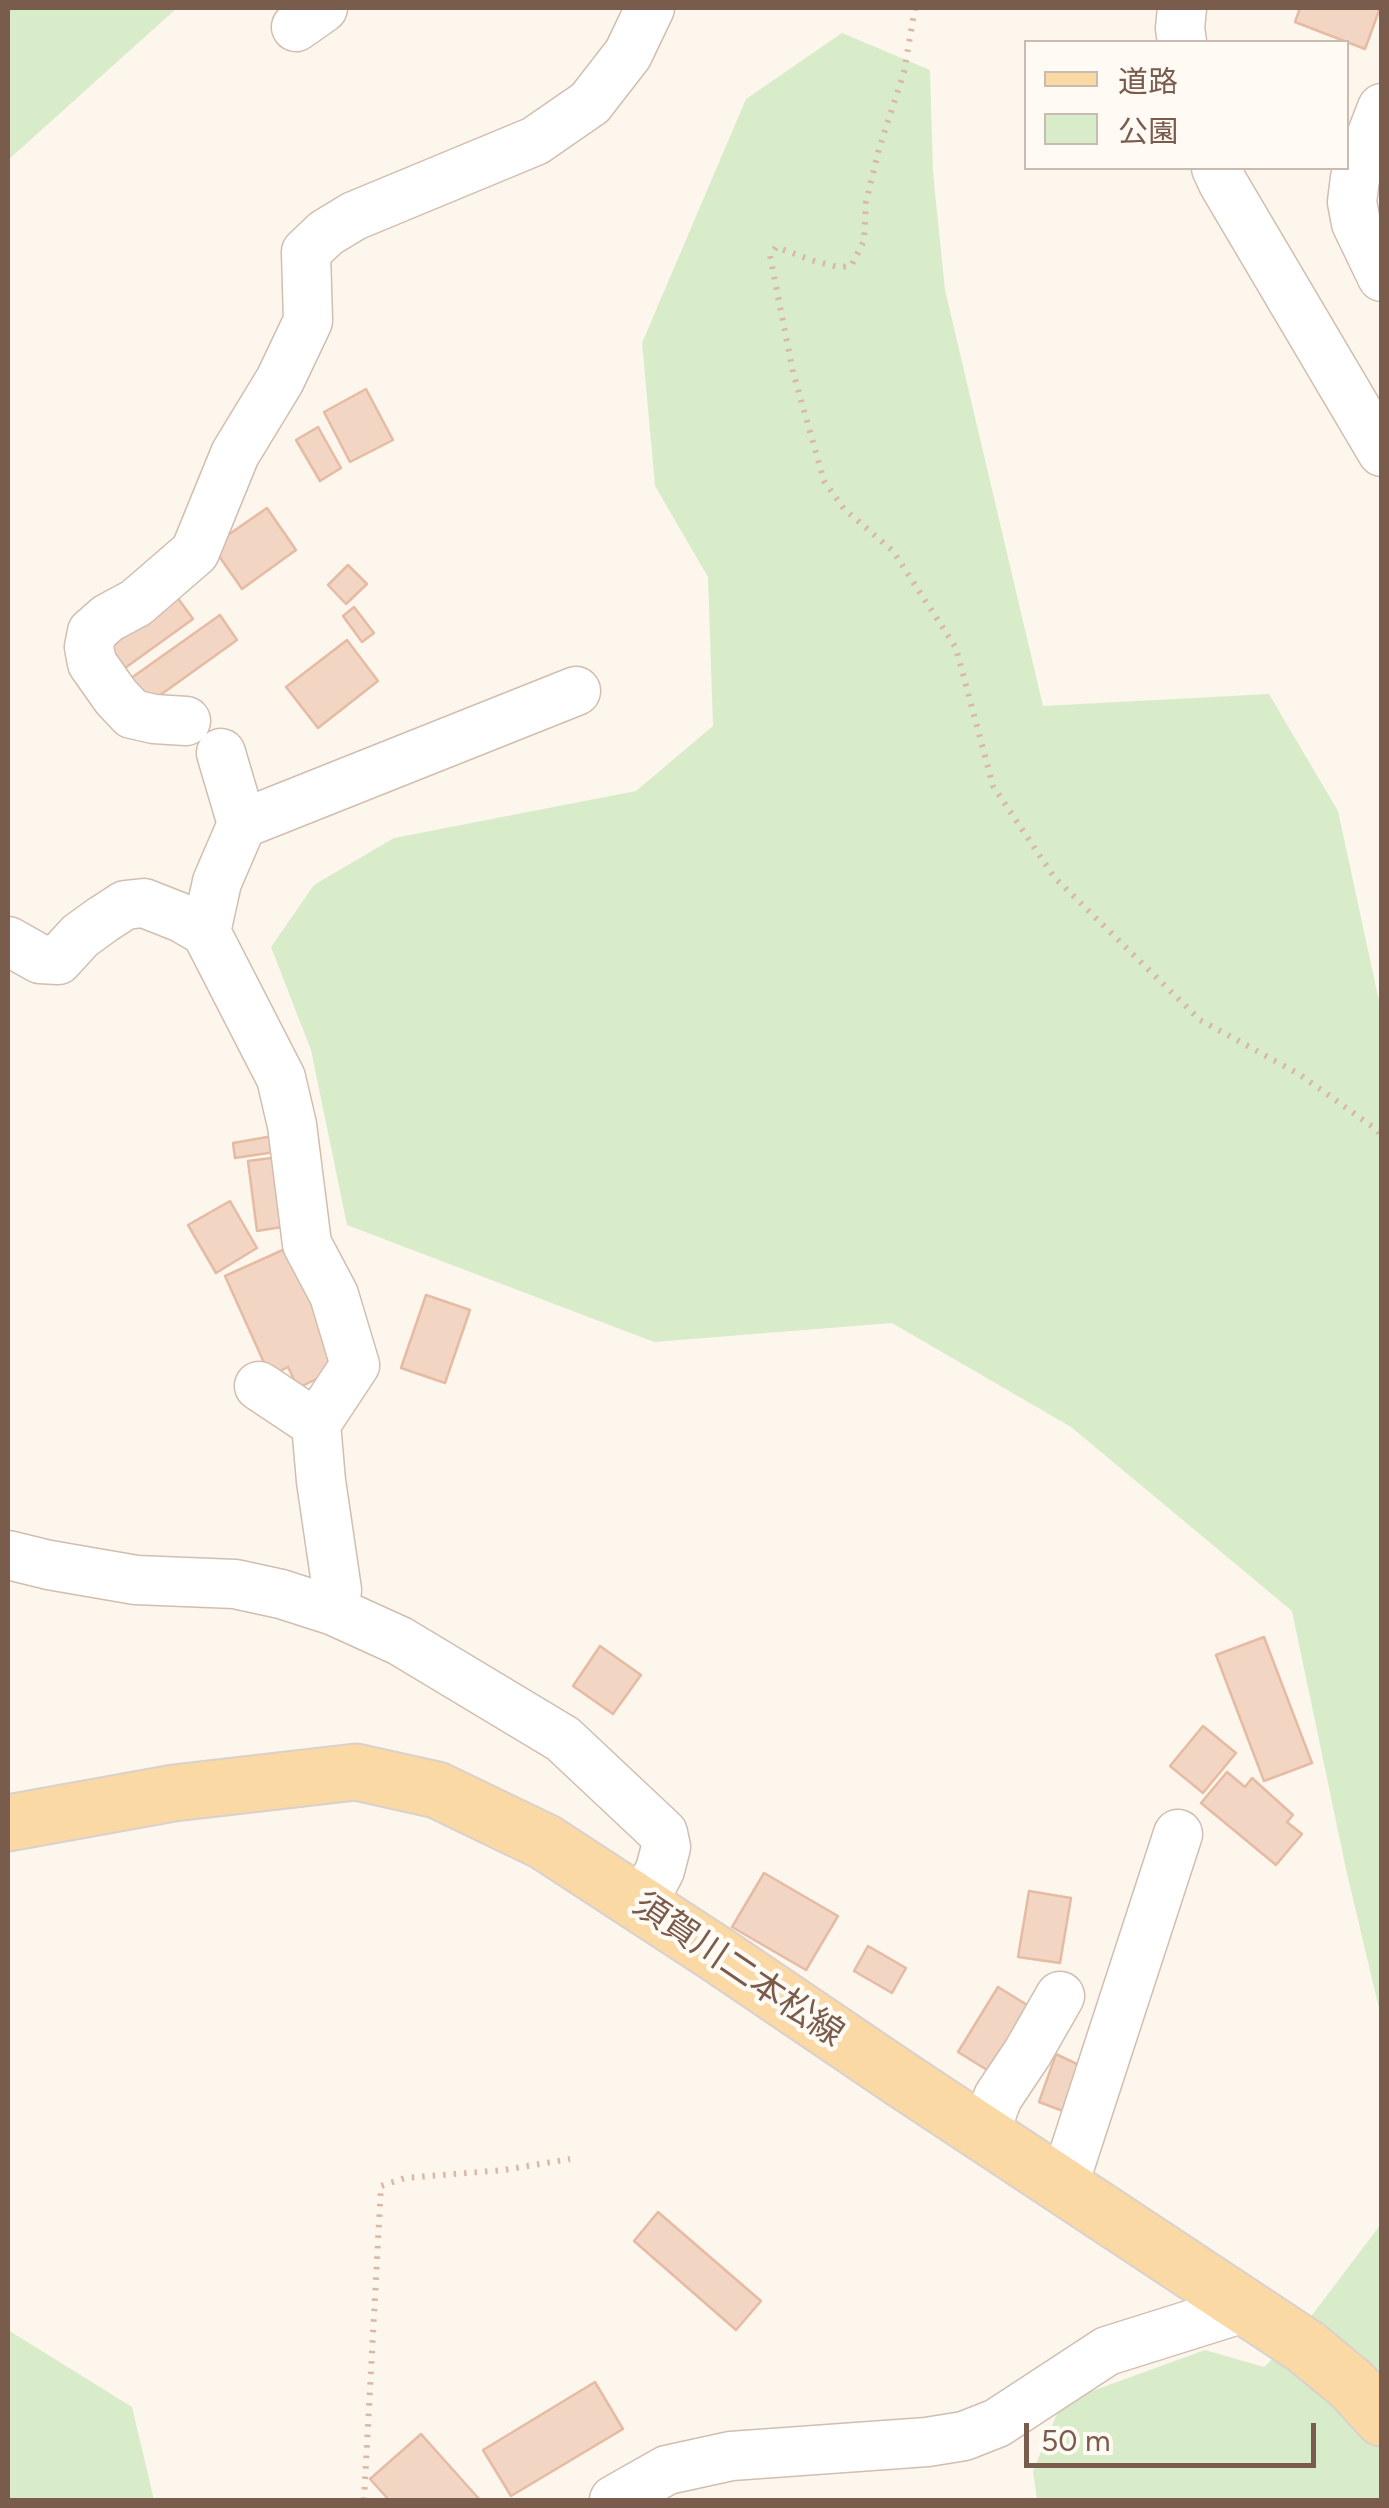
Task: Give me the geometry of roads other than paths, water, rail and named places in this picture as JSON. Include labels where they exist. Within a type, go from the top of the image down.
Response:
[{"type":"main road","name":"須賀川二本松線","points":[[8,1823],[174,1792],[356,1772],[437,1790],[545,1842],[642,1904],[1306,2347],[1352,2385],[1382,2418]]},
{"type":"street","points":[[186,721],[132,714],[92,663],[92,632],[136,603],[195,552],[234,454],[280,380],[308,322],[306,252],[326,233],[354,216],[536,141],[590,103],[628,54],[650,8]]},
{"type":"street","points":[[1182,8],[1182,40]]},
{"type":"street","points":[[1382,108],[1355,178],[1352,202],[1356,223],[1382,278]]},
{"type":"street","points":[[1217,170],[1382,452]]},
{"type":"street","points":[[242,824],[576,691]]},
{"type":"street","points":[[206,932],[217,882],[242,824],[221,753]]},
{"type":"street","points":[[8,941],[40,960],[58,960],[80,936],[124,905],[144,903],[182,918],[206,932],[282,1078],[307,1244],[334,1296],[355,1365],[316,1424],[338,1590],[334,1611]]},
{"type":"street","points":[[260,1386],[316,1424]]},
{"type":"street","points":[[8,1554],[136,1580],[235,1584],[281,1594],[334,1611],[400,1641],[563,1739],[663,1833],[666,1847],[660,1870],[642,1904]]},
{"type":"street","points":[[1064,2186],[1178,1834]]},
{"type":"street","points":[[984,2134],[998,2098],[1060,1996]]},
{"type":"street","points":[[614,2500],[668,2470],[730,2456],[964,2436],[997,2423],[1107,2352],[1247,2307]]}]
